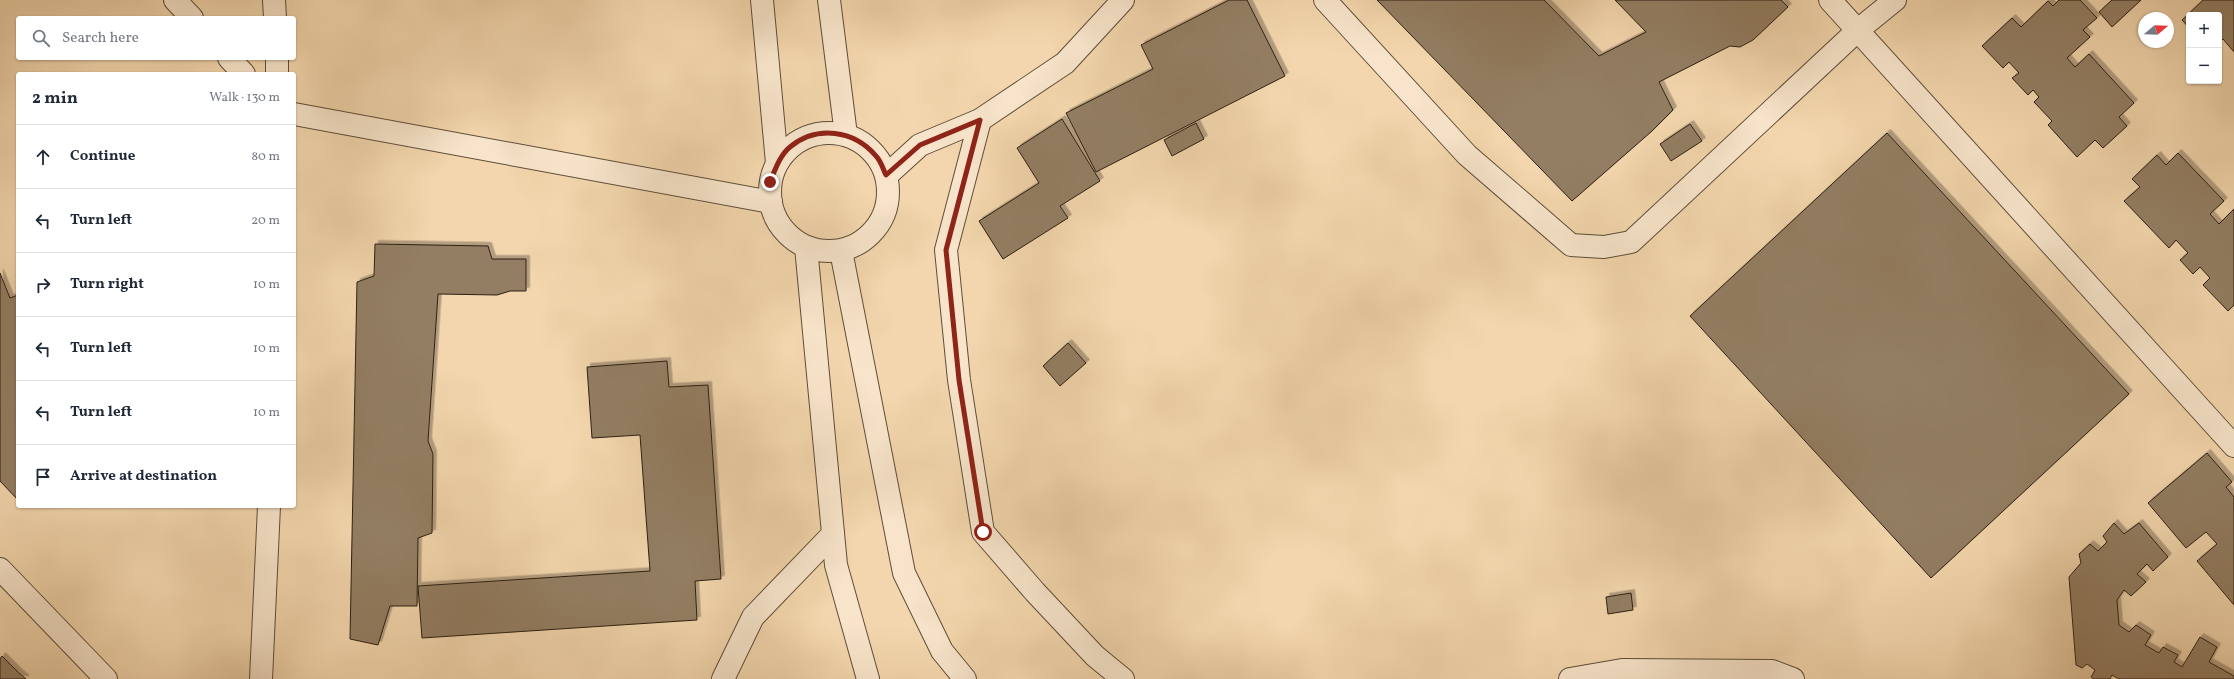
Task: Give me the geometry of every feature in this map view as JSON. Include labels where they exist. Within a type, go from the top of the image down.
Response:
[{"type":"street","points":[[175,0],[190,16]]},
{"type":"street","points":[[274,0],[275,16]]},
{"type":"street","points":[[762,0],[777,163]]},
{"type":"street","points":[[829,0],[846,135]]},
{"type":"street","points":[[886,175],[920,145],[980,120],[1065,63],[1123,0]]},
{"type":"street","points":[[1325,0],[1467,154],[1571,244],[1604,247],[1631,242],[1858,30],[1895,0]]},
{"type":"street","points":[[1830,0],[2234,446]]},
{"type":"street","points":[[231,60],[242,72]]},
{"type":"street","points":[[277,60],[278,72]]},
{"type":"street","points":[[296,114],[770,202]]},
{"type":"street","points":[[980,120],[946,250],[959,380],[983,532],[1035,592],[1095,656],[1123,679]]},
{"type":"street","points":[[826,132],[846,135],[864,143],[877,157],[886,175],[889,194],[885,214],[875,231],[859,244],[841,251],[823,252],[806,247],[789,236],[777,220],[770,202],[770,182],[777,163],[789,147],[806,137],[826,132]]},
{"type":"street","points":[[806,247],[836,565],[868,679]]},
{"type":"street","points":[[841,251],[904,573],[942,651],[965,679]]},
{"type":"street","points":[[261,679],[269,508]]},
{"type":"street","points":[[723,679],[752,617],[833,534]]},
{"type":"street","points":[[0,568],[106,679]]},
{"type":"street","points":[[1570,679],[1630,670],[1772,671],[1793,679]]},
{"type":"building","points":[[1229,0],[1247,0],[1285,76],[1096,172],[1066,113],[1153,69],[1141,45]]},
{"type":"building","points":[[1377,0],[1544,0],[1599,56],[1646,32],[1615,0],[1781,0],[1788,7],[1753,40],[1740,47],[1730,46],[1659,82],[1673,110],[1652,131],[1572,201]]},
{"type":"building","points":[[2059,0],[2080,0],[2097,18],[2083,30],[2090,37],[2067,58],[2075,67],[2089,54],[2134,103],[2119,117],[2127,126],[2103,148],[2095,140],[2077,157],[2048,125],[2052,121],[2034,102],[2039,97],[2033,90],[2028,95],[2012,78],[2019,73],[2009,62],[2003,68],[1982,46],[2012,18],[2021,27],[2048,1],[2053,6]]},
{"type":"building","points":[[2112,0],[2141,0],[2112,27],[2099,12]]},
{"type":"building","points":[[2203,0],[2234,0],[2234,52],[2223,39],[2222,40],[2222,12],[2190,12]]},
{"type":"building","points":[[2186,16],[2186,25],[2182,20]]},
{"type":"building","points":[[1062,119],[1100,181],[1060,206],[1068,218],[1003,259],[979,221],[1039,183],[1017,148]]},
{"type":"building","points":[[1196,123],[1204,139],[1172,156],[1164,140]]},
{"type":"building","points":[[1690,124],[1702,141],[1671,161],[1660,144]]},
{"type":"building","points":[[1887,133],[2129,394],[1931,578],[1690,316]]},
{"type":"building","points":[[2178,153],[2224,201],[2210,214],[2219,224],[2234,209],[2234,305],[2228,311],[2203,285],[2210,278],[2200,267],[2193,274],[2180,260],[2188,253],[2176,240],[2169,248],[2124,201],[2140,187],[2132,179],[2157,155],[2166,165]]},
{"type":"building","points":[[375,244],[488,246],[492,259],[526,259],[526,291],[510,291],[497,295],[438,294],[428,441],[433,454],[432,533],[418,538],[417,606],[390,606],[378,645],[350,639],[357,282],[374,276]]},
{"type":"building","points":[[0,273],[10,298],[16,296],[16,498],[0,481]]},
{"type":"building","points":[[1068,343],[1086,363],[1060,386],[1043,366]]},
{"type":"building","points":[[667,361],[669,387],[708,385],[721,579],[695,581],[697,620],[422,638],[418,586],[650,571],[640,435],[592,438],[587,367]]},
{"type":"building","points":[[2207,453],[2232,482],[2226,487],[2234,497],[2234,605],[2197,561],[2217,544],[2206,532],[2186,548],[2148,503]]},
{"type":"building","points":[[2114,523],[2124,534],[2139,523],[2168,557],[2153,571],[2147,564],[2137,574],[2146,582],[2131,596],[2124,590],[2117,600],[2119,625],[2129,632],[2136,625],[2151,635],[2145,645],[2159,653],[2163,647],[2178,655],[2174,662],[2182,667],[2200,637],[2217,647],[2209,662],[2234,676],[2234,679],[2119,679],[2112,675],[2110,679],[2094,679],[2091,677],[2095,670],[2087,664],[2082,668],[2076,665],[2069,577],[2081,563],[2079,554],[2090,544],[2098,551],[2107,542],[2103,536]]},
{"type":"building","points":[[1631,593],[1633,610],[1608,614],[1606,597]]},
{"type":"building","points":[[2,656],[26,679],[0,679],[0,659]]},
{"type":"route","points":[[770,182],[777,163],[789,147],[806,137],[826,132],[846,135],[864,143],[877,157],[886,175],[920,145],[980,120],[946,250],[959,380],[983,532]]}]
